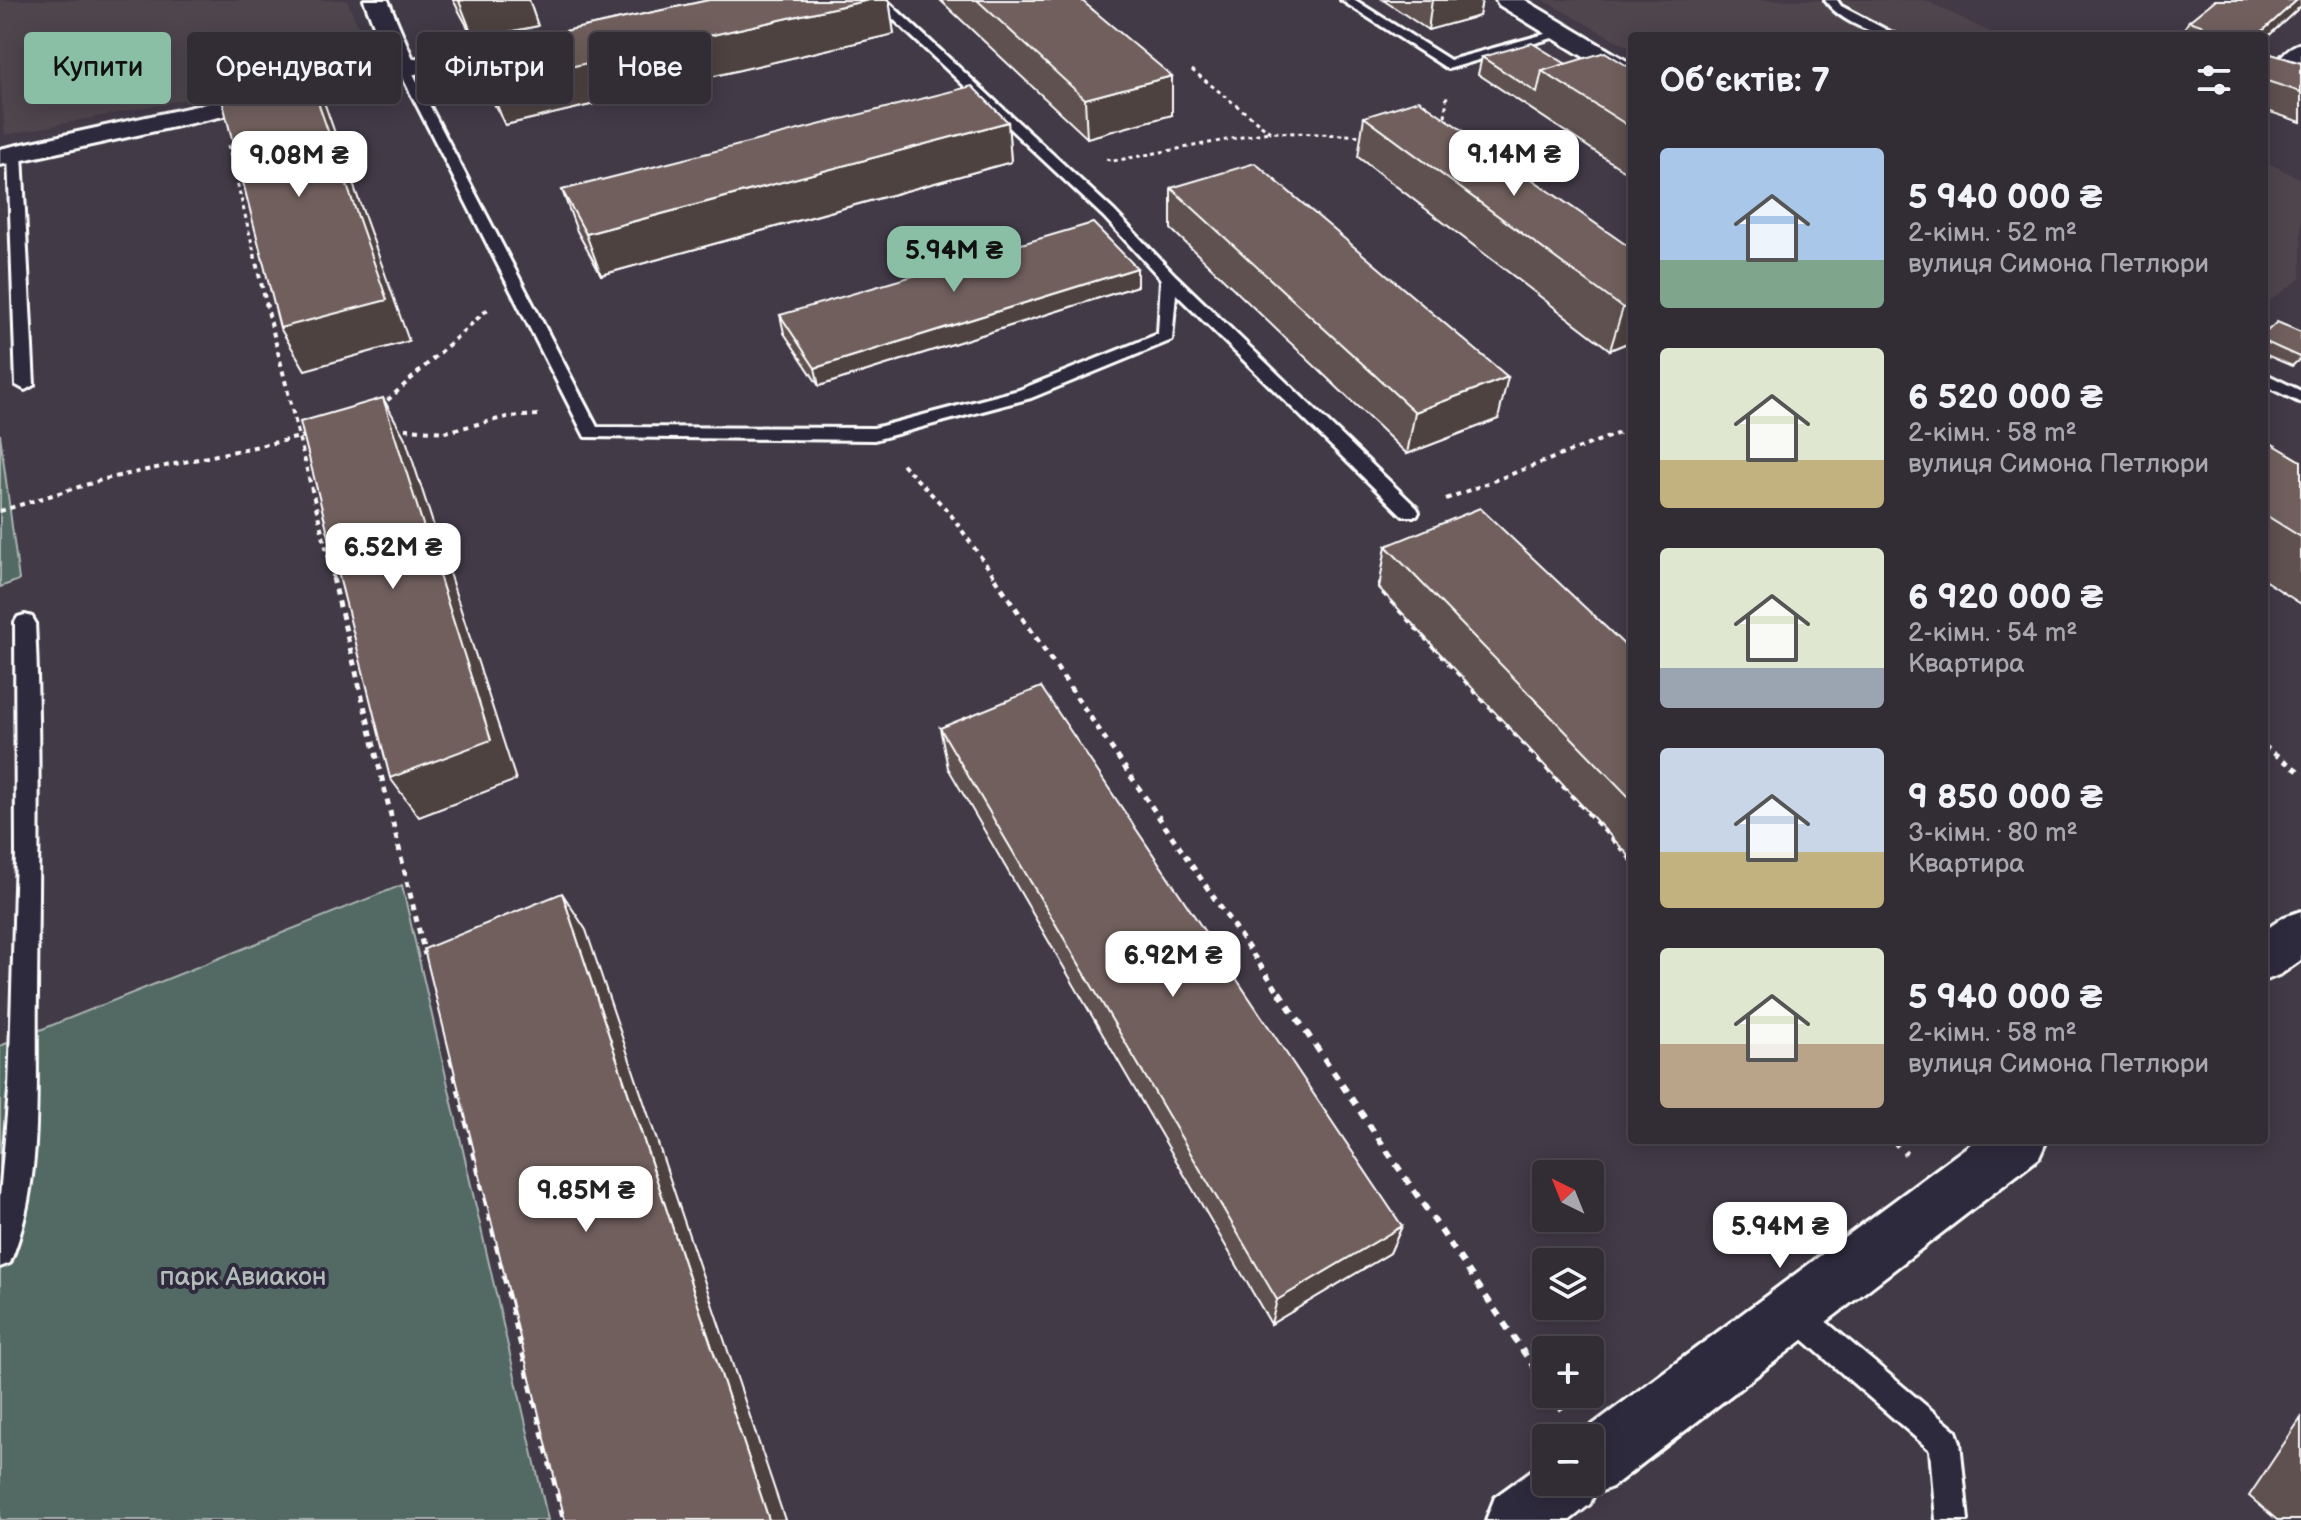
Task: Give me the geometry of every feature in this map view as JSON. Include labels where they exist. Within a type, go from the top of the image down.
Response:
[{"type":"street","points":[[376,0],[404,68]]},
{"type":"street","points":[[1508,0],[1628,73]]},
{"type":"street","points":[[2301,51],[2292,60],[2301,63]]},
{"type":"street","points":[[7,155],[417,65]]},
{"type":"street","points":[[2268,956],[2301,932]]},
{"type":"street","points":[[1604,1454],[2015,1144]]},
{"type":"street","points":[[1518,1520],[1550,1496]]},
{"type":"lane","points":[[879,0],[1109,214],[1169,278],[1410,512]]},
{"type":"lane","points":[[1347,0],[1448,65],[1563,33]]},
{"type":"lane","points":[[1831,0],[1836,8],[1884,32]]},
{"type":"lane","points":[[404,68],[591,433],[874,434],[1025,394],[1166,337],[1169,278]]},
{"type":"lane","points":[[7,155],[25,385]]},
{"type":"lane","points":[[2268,380],[2301,398]]},
{"type":"lane","points":[[0,1253],[11,1223],[21,1115],[30,700],[25,622]]},
{"type":"lane","points":[[1793,1312],[1945,1442],[1952,1520]]},
{"type":"path","points":[[1432,122],[1445,118],[1448,65]]},
{"type":"path","points":[[1192,70],[1270,132]]},
{"type":"path","points":[[219,109],[427,963]]},
{"type":"path","points":[[1018,131],[1113,161],[1270,132],[1373,136]]},
{"type":"path","points":[[376,411],[515,284]]},
{"type":"path","points":[[393,428],[445,432],[507,417],[581,412]]},
{"type":"path","points":[[1628,430],[1410,512],[1379,588],[1628,856]]},
{"type":"path","points":[[874,434],[949,512],[1093,718],[1532,1364]]},
{"type":"path","points":[[0,511],[105,479],[313,435]]},
{"type":"path","points":[[2268,749],[2301,773]]},
{"type":"path","points":[[450,1056],[564,1520]]},
{"type":"shaded area","points":[[0,0],[347,0],[360,32],[187,32],[187,99],[171,102],[171,32],[24,32],[24,104],[161,104],[5,135],[0,78]]},
{"type":"shaded area","points":[[1543,0],[1925,0],[1990,32],[1628,32],[1628,47]]},
{"type":"shaded area","points":[[2268,163],[2301,179],[2301,278],[2268,302]]},
{"type":"green space","points":[[0,434],[19,580],[0,587]]},
{"type":"green space","name":"парк Авиакон","points":[[402,885],[548,1520],[0,1520],[0,1046]]},
{"type":"building","points":[[709,0],[869,0],[711,35],[711,32],[589,32],[589,63],[573,66],[573,32],[560,32]]},
{"type":"building","points":[[977,0],[1081,0],[1172,76],[1085,99]]},
{"type":"building","points":[[2215,0],[2297,0],[2261,32],[2209,32],[2213,29],[2189,21]]},
{"type":"building","points":[[1532,43],[1566,64],[1542,71],[1537,93],[1482,57]]},
{"type":"building","points":[[1605,52],[1628,66],[1628,125],[1542,71]]},
{"type":"building","points":[[2268,53],[2301,63],[2301,92],[2268,81]]},
{"type":"building","points":[[972,86],[1008,122],[586,234],[562,190]]},
{"type":"building","points":[[1419,100],[1628,246],[1628,306],[1623,308],[1364,117]]},
{"type":"building","points":[[223,104],[319,104],[387,300],[280,328]]},
{"type":"building","points":[[1255,163],[1508,377],[1415,412],[1171,188]]},
{"type":"building","points":[[1093,223],[1137,268],[815,368],[780,315]]},
{"type":"building","points":[[2277,322],[2301,332],[2301,356],[2268,343],[2268,330]]},
{"type":"building","points":[[383,398],[491,740],[390,778],[300,422]]},
{"type":"building","points":[[2268,441],[2301,461],[2301,537],[2268,516]]},
{"type":"building","points":[[1480,508],[1628,648],[1628,796],[1386,546]]},
{"type":"building","points":[[1041,687],[1402,1226],[1277,1300],[940,728]]},
{"type":"building","points":[[562,893],[769,1520],[565,1520],[424,949]]}]
